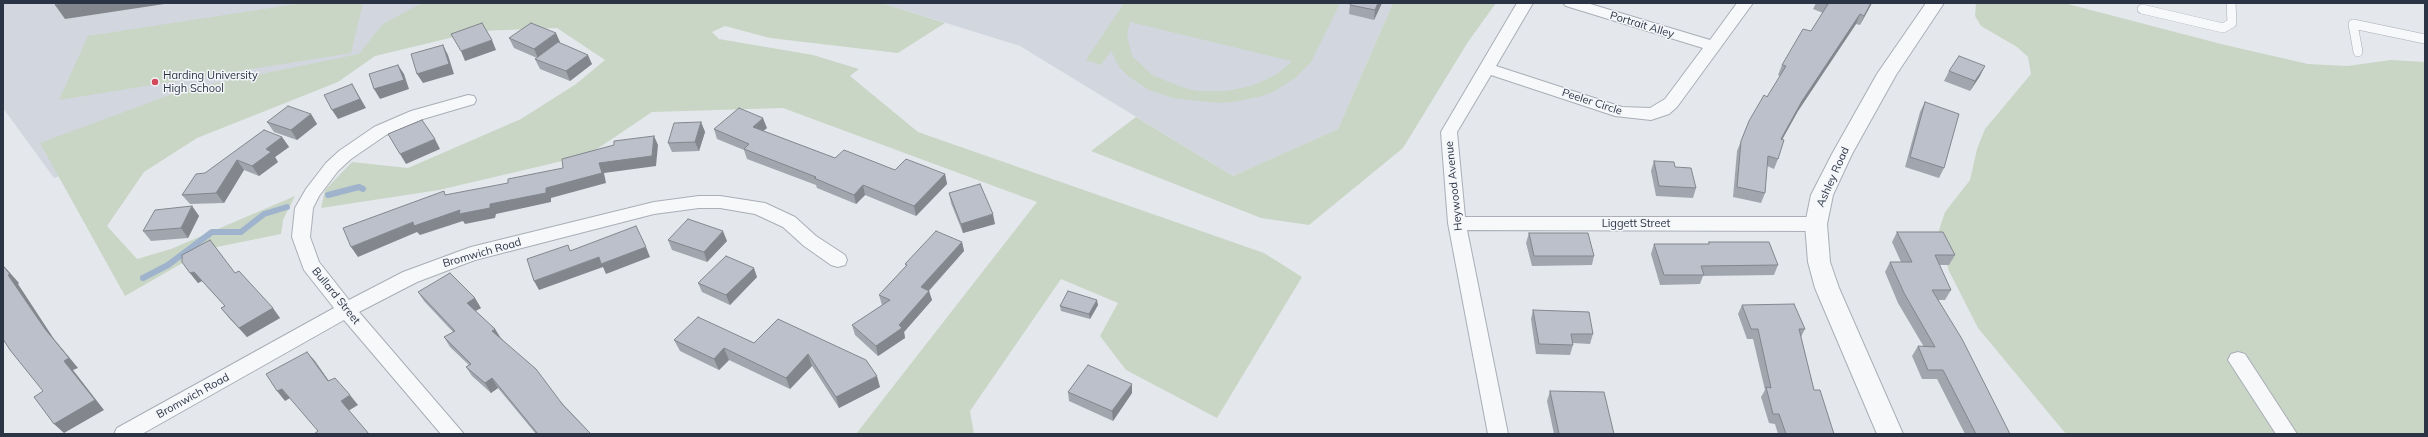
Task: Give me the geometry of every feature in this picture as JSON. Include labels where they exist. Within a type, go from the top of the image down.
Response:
[{"type":"street","name":"Heywood Avenue","points":[[1498,434],[1456,223],[1449,132],[1525,3]]},
{"type":"street","name":"Portrait Alley","points":[[1571,3],[1713,46]]},
{"type":"street","name":"Peeler Circle","points":[[1486,68],[1621,112],[1644,115],[1663,110],[1671,103],[1745,3]]},
{"type":"street","name":"Ashley Road","points":[[1890,434],[1827,288],[1819,262],[1816,224],[1822,195],[1842,154],[1887,74],[1935,3]]},
{"type":"street","name":"Bullard Street","points":[[454,434],[346,310],[311,265],[304,252],[301,237],[304,208],[312,193],[332,167],[346,155],[380,131],[417,115],[468,100]]},
{"type":"street","name":"Bromwich Road","points":[[124,434],[346,310],[410,277],[471,254],[654,208],[699,202],[740,203],[775,214],[789,222],[810,241],[838,260]]},
{"type":"street","name":"Liggett Street","points":[[1456,223],[1816,224]]},
{"type":"street","points":[[2238,360],[2287,434]]},
{"type":"lane","points":[[2142,9],[2223,28],[2232,22],[2231,3]]},
{"type":"lane","points":[[2358,52],[2353,24],[2425,39]]},
{"type":"shaded area","name":"Harding University High School","points":[[3,3],[515,3],[54,178],[3,108]]},
{"type":"shaded area","points":[[882,3],[1393,3],[1338,129],[1233,176],[1020,46]]},
{"type":"green space","points":[[303,3],[363,3],[351,53],[59,100],[88,36]]},
{"type":"green space","points":[[422,3],[882,3],[945,23],[898,53],[770,38],[725,26],[712,32],[719,39],[813,55],[859,69],[850,76],[918,132],[1264,253],[1302,277],[1217,418],[1126,370],[1100,336],[1118,303],[1061,279],[970,411],[974,434],[856,434],[1037,202],[783,108],[652,112],[588,155],[439,190],[321,208],[325,190],[352,162],[408,168],[521,119],[576,84],[605,60],[557,28],[479,31],[375,56],[338,82],[197,138],[144,172],[107,226],[137,259],[171,249],[295,196],[283,220],[281,234],[207,249],[125,296],[40,143],[183,90],[359,54],[383,24]]},
{"type":"green space","points":[[1124,3],[1340,3],[1311,62],[1295,78],[1273,92],[1262,96],[1233,102],[1218,103],[1173,98],[1149,90],[1128,76],[1119,67],[1111,51],[1101,65],[1086,60]],"holes":[[[1130,22],[1292,62],[1274,76],[1251,86],[1226,91],[1198,91],[1184,88],[1152,75],[1132,56],[1127,35]]]},
{"type":"green space","points":[[1393,3],[1496,3],[1468,42],[1403,148],[1309,225],[1261,218],[1091,151],[1136,117],[1233,176],[1338,129]]},
{"type":"green space","points":[[1976,3],[2064,3],[2225,45],[2308,64],[2347,66],[2391,60],[2425,62],[2425,434],[2066,434],[1978,328],[1949,271],[1938,233],[1945,212],[1970,180],[1977,149],[1985,129],[2031,74],[2028,57],[2017,47],[1981,26],[1975,16]]},
{"type":"building","points":[[56,3],[69,3],[55,5]]},
{"type":"building","points":[[1351,3],[1378,3],[1375,10],[1350,5]]},
{"type":"building","points":[[1827,3],[1871,3],[1864,16],[1860,14],[1802,101],[1781,139],[1784,140],[1778,159],[1768,156],[1765,193],[1737,187],[1741,141],[1749,121],[1764,95],[1767,97],[1786,66],[1782,65],[1803,29],[1811,31],[1828,4]]},
{"type":"building","points":[[482,23],[492,40],[461,51],[451,34]]},
{"type":"building","points":[[531,23],[556,33],[534,49],[509,38]]},
{"type":"building","points":[[558,42],[588,55],[566,71],[535,59]]},
{"type":"building","points":[[443,45],[449,64],[417,74],[411,54]]},
{"type":"building","points":[[1959,56],[1985,66],[1975,81],[1949,71]]},
{"type":"building","points":[[398,65],[404,80],[374,89],[369,74]]},
{"type":"building","points":[[352,84],[360,99],[332,110],[324,95]]},
{"type":"building","points":[[1925,102],[1959,114],[1944,168],[1910,157]]},
{"type":"building","points":[[288,106],[311,114],[291,130],[267,122]]},
{"type":"building","points":[[739,108],[763,118],[753,127],[835,158],[844,150],[895,170],[906,159],[945,174],[914,206],[863,185],[854,195],[814,178],[816,177],[744,149],[749,144],[714,129]]},
{"type":"building","points":[[422,120],[435,139],[400,154],[388,134]]},
{"type":"building","points":[[701,122],[695,142],[668,143],[674,123]]},
{"type":"building","points":[[264,130],[282,137],[266,149],[271,152],[252,166],[237,160],[216,193],[182,195],[196,174],[205,173]]},
{"type":"building","points":[[654,136],[652,156],[599,163],[602,173],[546,188],[546,193],[490,204],[490,208],[459,214],[460,210],[414,226],[413,222],[351,247],[343,228],[444,191],[445,195],[508,183],[508,179],[563,168],[562,159],[614,145],[614,141]]},
{"type":"building","points":[[1654,161],[1674,162],[1675,167],[1691,168],[1696,188],[1659,186]]},
{"type":"building","points":[[980,184],[993,214],[961,224],[949,193]]},
{"type":"building","points":[[192,206],[181,228],[143,231],[155,210]]},
{"type":"building","points":[[688,219],[723,231],[704,252],[668,240]]},
{"type":"building","points":[[636,226],[646,247],[601,264],[599,257],[534,281],[527,259],[568,245],[570,251]]},
{"type":"building","points":[[936,231],[962,242],[921,287],[929,291],[899,325],[902,328],[876,346],[852,325],[890,300],[879,295],[907,265],[905,264]]},
{"type":"building","points":[[1897,232],[1943,232],[1955,255],[1935,255],[1951,290],[1932,290],[1962,339],[2010,434],[1976,434],[1943,370],[1928,370],[1918,346],[1935,347],[1904,293],[1890,262],[1912,262]]},
{"type":"building","points":[[1529,233],[1588,233],[1594,256],[1534,256]]},
{"type":"building","points":[[210,240],[235,273],[239,271],[273,308],[239,328],[221,308],[225,306],[194,272],[190,273],[182,262],[182,255]]},
{"type":"building","points":[[1709,242],[1769,242],[1778,265],[1701,266],[1704,275],[1664,275],[1654,244],[1709,244]]},
{"type":"building","points":[[726,256],[754,268],[726,295],[698,283]]},
{"type":"building","points":[[3,266],[10,274],[8,275],[45,329],[69,358],[64,361],[95,400],[54,424],[34,397],[43,391],[3,339]]},
{"type":"building","points":[[450,273],[475,298],[467,303],[495,329],[492,331],[536,369],[563,405],[591,434],[538,434],[492,378],[485,383],[466,367],[471,364],[444,337],[455,331],[418,292]]},
{"type":"building","points":[[1068,291],[1097,300],[1089,314],[1060,306]]},
{"type":"building","points":[[1794,304],[1805,329],[1799,329],[1814,390],[1820,390],[1834,434],[1786,434],[1779,414],[1773,414],[1766,387],[1771,388],[1758,329],[1751,329],[1742,305]]},
{"type":"building","points":[[1533,310],[1589,312],[1593,334],[1571,334],[1573,345],[1539,344]]},
{"type":"building","points":[[698,317],[754,343],[778,319],[866,360],[877,376],[836,397],[808,354],[786,378],[724,348],[714,359],[674,340]]},
{"type":"building","points":[[307,352],[328,381],[335,378],[350,395],[341,401],[369,434],[314,434],[318,431],[282,389],[277,391],[266,374]]},
{"type":"building","points":[[1088,365],[1132,384],[1112,411],[1068,392]]},
{"type":"building","points":[[1550,391],[1604,392],[1614,434],[1559,434]]},
{"type":"waterway","points":[[328,195],[359,187],[363,189]]},
{"type":"waterway","points":[[143,278],[168,265],[212,232],[241,232],[264,214],[287,207]]},
{"type":"place","name":"Harding University High School","points":[[155,82]]}]
